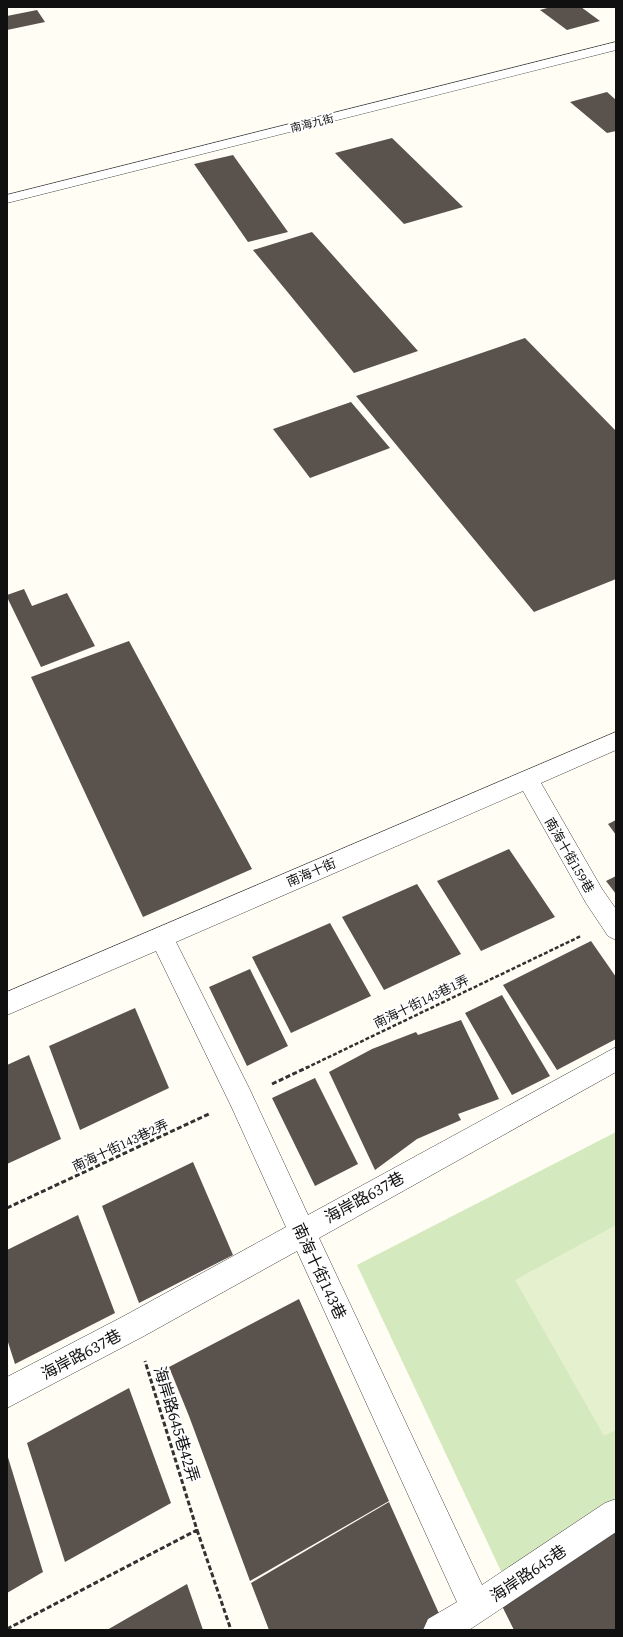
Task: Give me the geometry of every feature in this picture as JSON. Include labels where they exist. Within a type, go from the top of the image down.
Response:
[{"type":"street","name":"南海九街","points":[[7,199],[616,46]]},
{"type":"street","name":"南海十街","points":[[7,1004],[616,741]]},
{"type":"street","name":"南海十街159巷","points":[[527,779],[594,896],[613,925]]},
{"type":"street","name":"南海十街143巷","points":[[161,937],[241,1099],[476,1608]]},
{"type":"street","name":"海岸路637巷","points":[[7,1393],[134,1326],[616,1059]]},
{"type":"street","name":"海岸路645巷","points":[[439,1630],[476,1608],[616,1514]]},
{"type":"path","name":"南海十街143巷1弄","points":[[241,1099],[613,925]]},
{"type":"path","name":"南海十街143巷2弄","points":[[7,1208],[241,1099]]},
{"type":"path","name":"海岸路645巷42弄","points":[[134,1326],[197,1530],[231,1630]]},
{"type":"path","points":[[7,1629],[197,1530]]},
{"type":"green space","points":[[616,1132],[616,1520],[508,1586],[357,1265]]},
{"type":"green space","points":[[616,1225],[616,1430],[604,1436],[515,1280]]},
{"type":"building","points":[[551,7],[581,7],[600,21],[567,30],[540,10]]},
{"type":"building","points":[[37,10],[45,22],[7,30],[7,16]]},
{"type":"building","points":[[607,92],[616,100],[616,131],[607,133],[570,102]]},
{"type":"building","points":[[392,138],[463,207],[404,224],[335,153]]},
{"type":"building","points":[[233,155],[288,232],[248,242],[194,164]]},
{"type":"building","points":[[312,232],[418,351],[354,373],[253,250]]},
{"type":"building","points":[[525,338],[616,431],[616,579],[534,612],[356,396]]},
{"type":"building","points":[[351,402],[390,448],[310,478],[273,429]]},
{"type":"building","points":[[24,589],[32,606],[67,593],[95,646],[41,667],[7,597],[7,595]]},
{"type":"building","points":[[129,641],[252,869],[143,917],[31,677]]},
{"type":"building","points":[[616,820],[616,835],[608,824]]},
{"type":"building","points":[[509,849],[555,917],[481,951],[437,881]]},
{"type":"building","points":[[616,876],[616,894],[606,881]]},
{"type":"building","points":[[417,884],[461,954],[384,990],[342,917]]},
{"type":"building","points":[[330,923],[371,996],[291,1033],[252,957]]},
{"type":"building","points":[[591,941],[616,977],[616,1039],[557,1070],[503,985]]},
{"type":"building","points":[[250,969],[288,1046],[247,1066],[209,987]]},
{"type":"building","points":[[502,995],[550,1076],[512,1095],[465,1013]]},
{"type":"building","points":[[135,1008],[169,1088],[80,1130],[49,1046]]},
{"type":"building","points":[[461,1020],[499,1099],[458,1114],[461,1120],[417,1139],[375,1170],[329,1072],[372,1049],[416,1032],[418,1035]]},
{"type":"building","points":[[29,1055],[61,1139],[7,1164],[7,1065]]},
{"type":"building","points":[[315,1078],[358,1164],[315,1186],[272,1098]]},
{"type":"building","points":[[193,1162],[233,1255],[139,1303],[102,1206]]},
{"type":"building","points":[[78,1215],[115,1313],[15,1364],[7,1339],[7,1250]]},
{"type":"building","points":[[299,1299],[389,1501],[250,1581],[189,1416],[169,1367]]},
{"type":"building","points":[[129,1388],[171,1503],[65,1562],[27,1443]]},
{"type":"building","points":[[7,1454],[43,1572],[7,1593]]},
{"type":"building","points":[[389,1502],[441,1618],[422,1630],[269,1630],[251,1583]]},
{"type":"building","points":[[616,1524],[616,1630],[514,1630],[499,1600]]},
{"type":"building","points":[[187,1584],[203,1630],[107,1630],[133,1615]]}]
